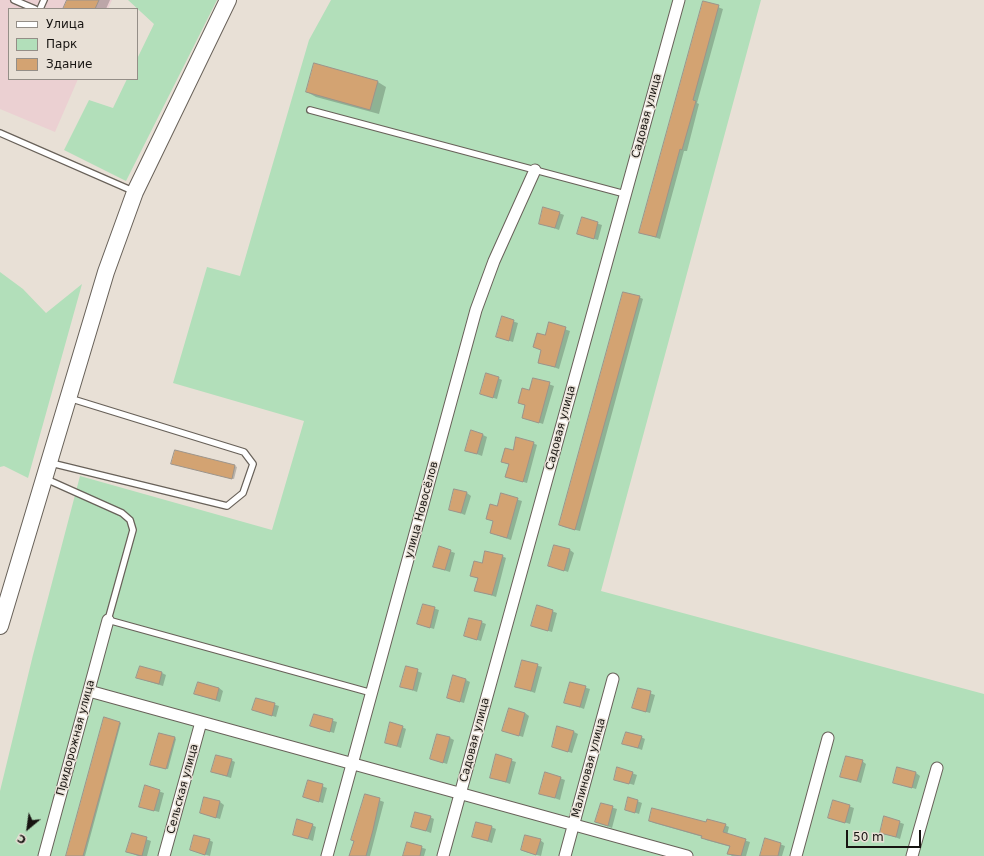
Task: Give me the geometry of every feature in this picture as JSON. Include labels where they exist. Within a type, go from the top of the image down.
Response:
[{"type":"main road","points":[[0,626],[67,398],[106,272],[135,192],[228,0]]},
{"type":"street","name":"Садовая улица","points":[[443,856],[679,0]]},
{"type":"street","name":"улица Новосёлов","points":[[327,856],[476,310],[494,261],[535,170]]},
{"type":"street","name":"Придорожная улица","points":[[44,856],[108,620]]},
{"type":"street","name":"Малиновая улица","points":[[565,856],[613,679]]},
{"type":"street","points":[[89,691],[687,856]]},
{"type":"street","name":"Сельская улица","points":[[164,856],[201,722]]},
{"type":"street","points":[[796,856],[828,738]]},
{"type":"street","points":[[912,856],[937,768]]},
{"type":"lane","points":[[14,0],[33,8]]},
{"type":"lane","points":[[310,110],[625,194]]},
{"type":"lane","points":[[0,133],[135,192]]},
{"type":"lane","points":[[49,462],[227,506],[243,493],[253,464],[244,452],[67,398]]},
{"type":"lane","points":[[44,478],[122,513],[130,520],[133,530],[108,620],[372,693]]},
{"type":"shaded area","points":[[0,0],[112,0],[108,8],[8,8],[8,80],[78,80],[55,132],[0,109]]},
{"type":"green space","points":[[128,0],[217,0],[126,181],[64,150],[89,100],[113,108],[127,80],[138,80],[138,57],[154,24]]},
{"type":"green space","points":[[331,0],[761,0],[601,591],[984,694],[984,856],[0,856],[0,791],[33,655],[80,476],[272,530],[304,421],[173,383],[207,267],[240,276],[309,40]]},
{"type":"green space","points":[[0,272],[23,289],[46,313],[82,284],[28,478],[4,466],[0,467]]},
{"type":"building","points":[[67,0],[99,0],[95,8],[63,8]]},
{"type":"building","points":[[703,1],[719,5],[693,100],[696,101],[682,150],[680,149],[656,237],[639,233]]},
{"type":"building","points":[[314,63],[378,81],[370,110],[306,92]]},
{"type":"building","points":[[543,207],[560,212],[555,228],[539,224]]},
{"type":"building","points":[[582,217],[598,222],[594,239],[577,234]]},
{"type":"building","points":[[623,292],[640,296],[575,530],[559,525]]},
{"type":"building","points":[[502,316],[514,320],[509,341],[496,337]]},
{"type":"building","points":[[549,322],[566,327],[555,367],[538,363],[541,350],[533,347],[537,333],[545,335]]},
{"type":"building","points":[[486,373],[499,377],[493,398],[480,394]]},
{"type":"building","points":[[533,378],[550,382],[539,423],[522,418],[525,405],[518,403],[522,388],[529,390]]},
{"type":"building","points":[[471,430],[483,434],[477,454],[465,451]]},
{"type":"building","points":[[516,437],[534,442],[523,482],[505,477],[509,464],[501,462],[505,448],[513,450]]},
{"type":"building","points":[[175,450],[235,465],[232,479],[171,464]]},
{"type":"building","points":[[454,489],[467,492],[461,513],[449,510]]},
{"type":"building","points":[[501,493],[518,498],[507,538],[490,533],[493,521],[486,519],[490,504],[497,506]]},
{"type":"building","points":[[554,545],[570,549],[564,571],[548,566]]},
{"type":"building","points":[[439,546],[451,550],[445,570],[433,567]]},
{"type":"building","points":[[485,551],[503,555],[492,595],[474,591],[478,578],[470,576],[474,561],[482,563]]},
{"type":"building","points":[[423,604],[435,607],[430,628],[417,624]]},
{"type":"building","points":[[537,605],[553,610],[548,631],[531,626]]},
{"type":"building","points":[[469,618],[482,621],[477,640],[464,636]]},
{"type":"building","points":[[522,660],[538,664],[531,691],[515,687]]},
{"type":"building","points":[[140,666],[162,672],[159,684],[136,678]]},
{"type":"building","points":[[406,666],[418,669],[413,690],[400,687]]},
{"type":"building","points":[[453,675],[466,679],[460,702],[447,698]]},
{"type":"building","points":[[198,682],[219,688],[216,700],[194,694]]},
{"type":"building","points":[[570,682],[586,686],[580,707],[564,703]]},
{"type":"building","points":[[638,688],[651,691],[646,712],[632,708]]},
{"type":"building","points":[[256,698],[275,703],[272,716],[252,710]]},
{"type":"building","points":[[509,708],[525,713],[519,736],[502,731]]},
{"type":"building","points":[[314,714],[333,719],[330,732],[310,726]]},
{"type":"building","points":[[104,717],[120,722],[83,856],[66,856]]},
{"type":"building","points":[[390,722],[403,726],[397,746],[385,743]]},
{"type":"building","points":[[557,726],[574,731],[568,752],[552,747]]},
{"type":"building","points":[[626,732],[642,736],[638,748],[622,744]]},
{"type":"building","points":[[159,733],[175,737],[166,769],[150,765]]},
{"type":"building","points":[[437,734],[450,737],[443,763],[430,759]]},
{"type":"building","points":[[496,754],[512,759],[506,782],[490,778]]},
{"type":"building","points":[[216,755],[232,759],[227,776],[211,772]]},
{"type":"building","points":[[846,756],[863,760],[857,781],[840,777]]},
{"type":"building","points":[[617,767],[633,772],[629,784],[614,780]]},
{"type":"building","points":[[897,767],[916,772],[912,788],[893,783]]},
{"type":"building","points":[[545,772],[561,777],[555,798],[539,794]]},
{"type":"building","points":[[308,780],[323,784],[319,802],[303,797]]},
{"type":"building","points":[[145,785],[160,790],[154,811],[139,807]]},
{"type":"building","points":[[365,794],[380,798],[373,830],[366,856],[349,856],[354,841],[351,840]]},
{"type":"building","points":[[204,797],[220,801],[216,818],[200,813]]},
{"type":"building","points":[[628,797],[638,800],[635,813],[625,810]]},
{"type":"building","points":[[833,800],[850,805],[845,823],[828,818]]},
{"type":"building","points":[[601,803],[613,806],[608,826],[595,822]]},
{"type":"building","points":[[652,808],[706,822],[707,819],[726,824],[723,832],[746,839],[741,856],[727,854],[730,846],[701,838],[702,836],[649,821]]},
{"type":"building","points":[[415,812],[431,816],[426,831],[411,827]]},
{"type":"building","points":[[884,816],[900,821],[896,837],[880,833]]},
{"type":"building","points":[[297,819],[313,824],[308,839],[293,835]]},
{"type":"building","points":[[476,822],[492,826],[488,841],[472,837]]},
{"type":"building","points":[[132,833],[147,837],[142,856],[126,852]]},
{"type":"building","points":[[194,835],[210,839],[205,855],[190,850]]},
{"type":"building","points":[[525,835],[541,839],[536,855],[521,850]]},
{"type":"building","points":[[765,838],[781,843],[778,856],[760,856]]},
{"type":"building","points":[[407,842],[422,846],[420,856],[403,856]]}]
